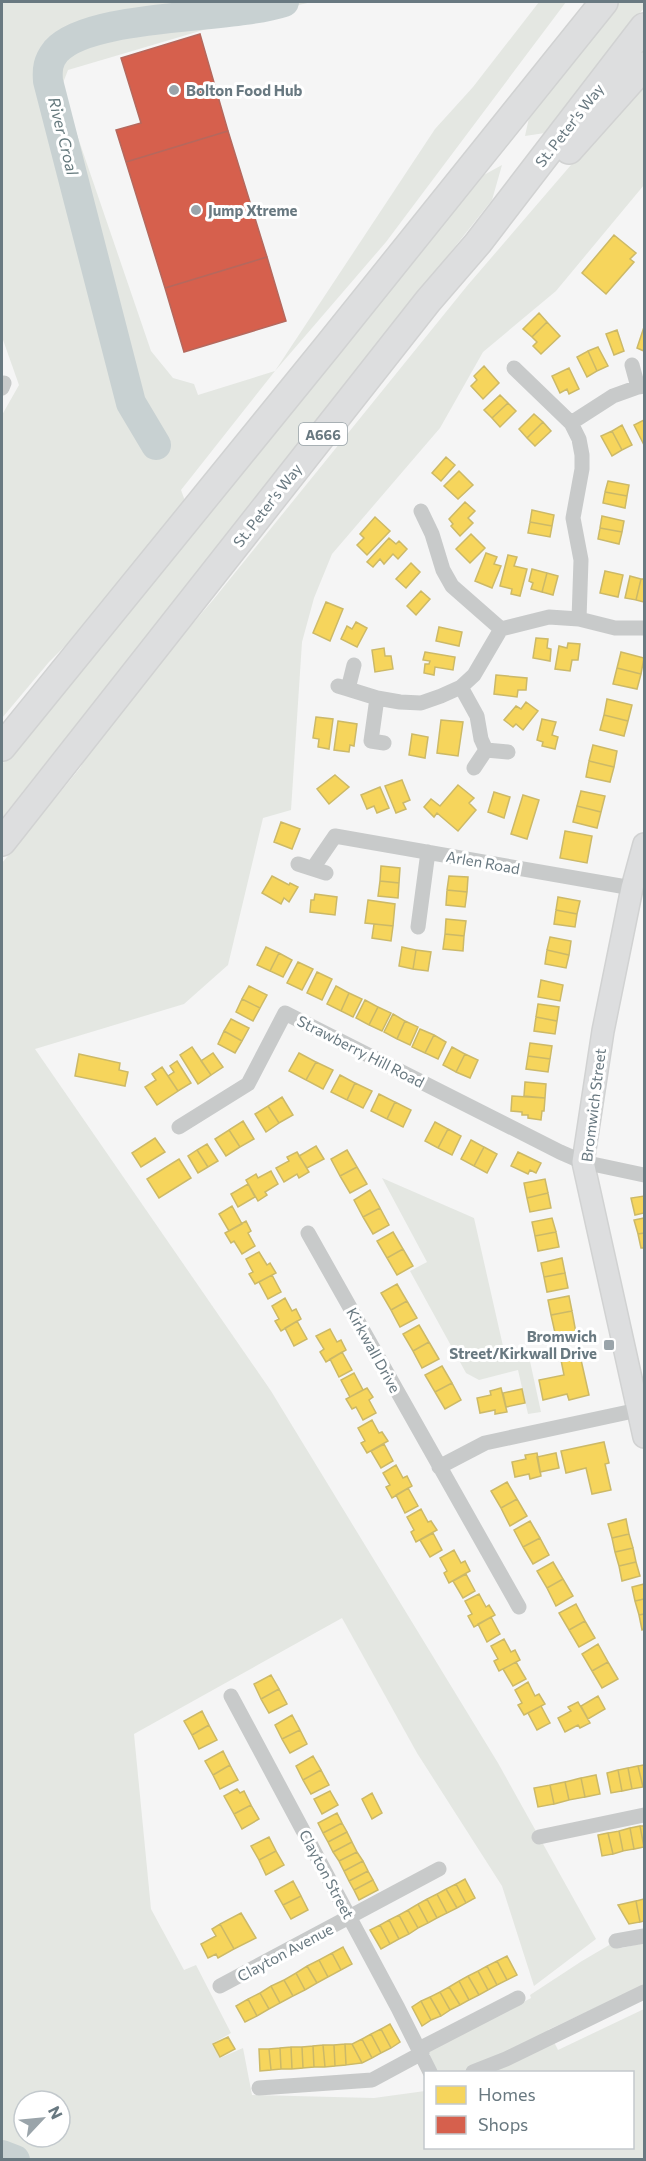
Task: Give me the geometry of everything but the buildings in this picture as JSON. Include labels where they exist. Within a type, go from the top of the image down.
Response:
[{"type":"highway","points":[[509,119],[527,80],[580,2]]},
{"type":"highway","points":[[2,747],[603,2]]},
{"type":"highway","name":"St. Peter's Way","points":[[2,842],[428,301],[478,243],[645,27]]},
{"type":"highway","name":"A666","points":[[478,243],[576,143],[645,66]]},
{"type":"street","points":[[571,423],[613,396],[641,386],[632,365]]},
{"type":"street","points":[[514,368],[571,423],[579,439],[582,470],[573,518],[581,560],[579,619]]},
{"type":"street","points":[[420,512],[432,534],[443,570],[452,586],[501,629]]},
{"type":"street","points":[[354,665],[343,687],[377,698],[421,703],[461,687],[474,675],[501,629],[549,617],[579,619],[615,628],[645,628]]},
{"type":"street","points":[[461,687],[477,716],[481,739],[486,750]]},
{"type":"street","points":[[377,698],[371,741],[384,743]]},
{"type":"street","points":[[486,750],[508,753]]},
{"type":"street","points":[[474,768],[486,750]]},
{"type":"street","name":"Arlen Road","points":[[313,868],[335,836],[632,888]]},
{"type":"street","name":"Bromwich Street","points":[[644,850],[632,888],[603,1031],[583,1162],[644,1438]]},
{"type":"street","points":[[418,927],[428,852]]},
{"type":"street","name":"Strawberry Hill Road","points":[[179,1127],[249,1084],[285,1013],[583,1162]]},
{"type":"street","points":[[583,1162],[645,1175]]},
{"type":"street","name":"Kirkwall Drive","points":[[308,1233],[519,1607]]},
{"type":"street","points":[[440,1467],[485,1443],[638,1410]]},
{"type":"street","name":"Clayton Street","points":[[231,1696],[421,2051],[429,2071]]},
{"type":"street","points":[[539,1837],[645,1815]]},
{"type":"street","name":"Clayton Avenue","points":[[220,1986],[439,1869]]},
{"type":"street","points":[[616,1941],[645,1936]]},
{"type":"street","points":[[478,2071],[506,2060],[645,1992]]},
{"type":"street","points":[[259,2088],[372,2080],[518,1998]]},
{"type":"shaded area","points":[[2,2],[312,2],[254,15],[68,70],[61,88],[151,351],[173,378],[194,384],[198,395],[275,371],[181,490],[185,501],[72,639],[49,662],[2,718],[2,415],[19,385],[2,337]]},
{"type":"shaded area","points":[[539,2],[566,2],[386,242],[275,371],[435,129],[473,87]]},
{"type":"shaded area","points":[[618,2],[644,2],[644,8],[545,133],[525,136],[530,113]]},
{"type":"shaded area","points":[[644,80],[644,185],[556,291],[483,352],[440,428],[332,554],[314,598],[302,642],[291,810],[263,818],[228,965],[184,1004],[35,1049],[271,1391],[498,1763],[596,1939],[534,1986],[502,1886],[417,1753],[342,1618],[134,1734],[151,1909],[184,1970],[196,1965],[231,2033],[212,2044],[220,2058],[243,2048],[252,2095],[374,2098],[424,2091],[424,2149],[634,2149],[634,2071],[437,2071],[428,2052],[531,1998],[530,1995],[616,1941],[622,1948],[644,1943],[644,1985],[548,2030],[558,2050],[644,2009],[644,2159],[2,2159],[2,863],[80,768],[99,733],[213,600],[467,286]]},
{"type":"shaded area","points":[[502,165],[492,200],[2,818],[2,764],[471,182]]},
{"type":"shaded area","points":[[382,1178],[474,1218],[505,1355],[528,1352],[541,1412],[528,1414],[518,1370],[479,1380],[466,1373],[410,1271],[427,1262]]},
{"type":"waterway","name":"River Croal","points":[[156,445],[131,403],[48,81],[51,58],[56,51],[73,39],[98,30],[162,19],[260,8],[284,2]]},
{"type":"waterway","name":"River Croal","points":[[2,2155],[15,2160]]},
{"type":"place","name":"Bolton Food Hub","points":[[174,90]]},
{"type":"place","name":"Jump Xtreme","points":[[196,210]]},
{"type":"place","name":"Bromwich Street/Kirkwall Drive","points":[[609,1345]]}]
